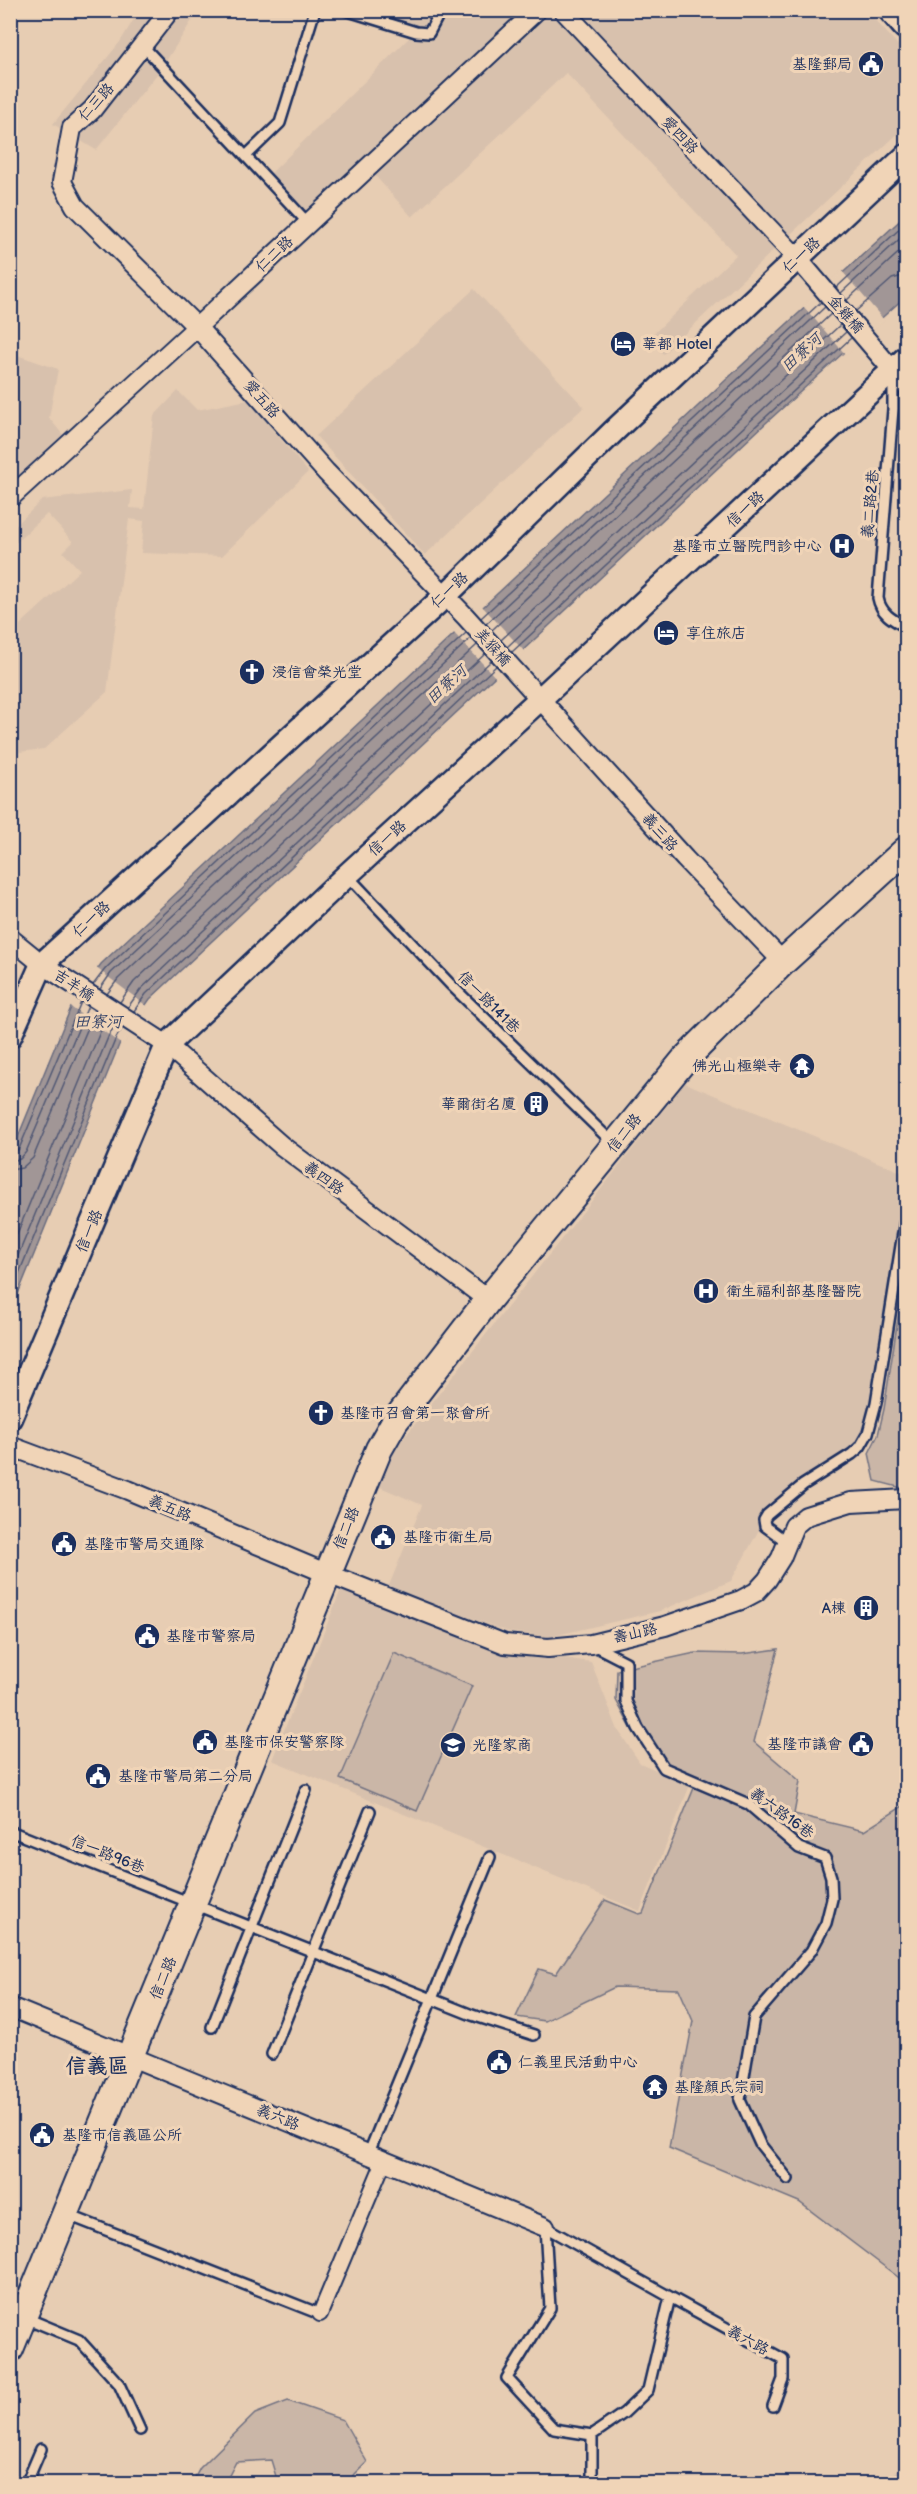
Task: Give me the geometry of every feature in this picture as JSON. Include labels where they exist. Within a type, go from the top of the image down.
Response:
[{"type":"main road","points":[[893,10],[906,25]]},
{"type":"main road","name":"信二路","points":[[10,2349],[194,1905],[379,1449],[396,1421],[488,1300],[685,1059],[783,962],[906,850]]},
{"type":"street","name":"仁三路","points":[[75,206],[62,182],[72,128],[92,110],[170,10]]},
{"type":"street","name":"仁二路","points":[[10,498],[537,10]]},
{"type":"street","name":"愛四路","points":[[563,10],[798,258]]},
{"type":"street","name":"仁一路","points":[[10,1036],[42,964],[445,596],[615,430],[906,156]]},
{"type":"street","name":"愛五路","points":[[75,206],[197,327],[326,472],[445,596]]},
{"type":"street","name":"金雞橋","points":[[798,258],[902,371]]},
{"type":"street","name":"信一路","points":[[10,1419],[167,1045],[347,875],[902,371]]},
{"type":"street","name":"美猴橋","points":[[445,596],[540,699]]},
{"type":"street","name":"義三路","points":[[540,699],[684,859],[783,962]]},
{"type":"street","name":"吉羊橋","points":[[10,938],[42,964],[167,1045]]},
{"type":"street","name":"義四路","points":[[167,1045],[282,1146],[488,1300]]},
{"type":"street","name":"義五路","points":[[10,1446],[128,1490],[328,1574]]},
{"type":"street","name":"壽山路","points":[[328,1574],[505,1644],[548,1648],[591,1644],[665,1626],[741,1600],[756,1592],[781,1558],[794,1526],[806,1516],[835,1505],[851,1502],[906,1499]]},
{"type":"street","name":"義六路","points":[[10,2007],[546,2227]]},
{"type":"street","points":[[320,2314],[376,2158]]},
{"type":"lane","points":[[246,156],[280,123],[315,10]]},
{"type":"lane","points":[[345,10],[416,32],[429,33],[441,10]]},
{"type":"lane","points":[[143,46],[308,223]]},
{"type":"lane","name":"義二路2巷","points":[[902,371],[894,409],[878,598],[879,606],[884,613],[906,627]]},
{"type":"lane","name":"信一路141巷","points":[[347,875],[450,984],[615,1145]]},
{"type":"lane","points":[[787,1542],[765,1526],[764,1520],[767,1515],[803,1485],[852,1454],[860,1447],[868,1432],[876,1403],[906,1214]]},
{"type":"lane","name":"義六路16巷","points":[[591,1644],[626,1662],[626,1701],[638,1728],[664,1768],[748,1804],[799,1848],[825,1858],[831,1877],[832,1899],[826,1923],[811,1951],[754,2018],[740,2100],[760,2144],[788,2180]]},
{"type":"lane","points":[[212,2027],[306,1790]]},
{"type":"lane","points":[[272,2054],[370,1811]]},
{"type":"lane","name":"信一路96巷","points":[[10,1831],[472,2015],[534,2035]]},
{"type":"lane","points":[[376,2158],[432,1999],[490,1857]]},
{"type":"lane","points":[[66,2214],[320,2314]]},
{"type":"lane","points":[[546,2227],[550,2308],[507,2378],[554,2429],[592,2435],[624,2412],[648,2390],[670,2297]]},
{"type":"lane","name":"義六路","points":[[546,2227],[783,2359],[783,2379],[773,2406]]},
{"type":"lane","points":[[24,2317],[79,2340],[119,2384],[140,2430]]},
{"type":"lane","points":[[592,2435],[592,2484]]},
{"type":"lane","points":[[26,2484],[41,2450]]},
{"type":"shaded area","points":[[139,11],[198,11],[161,69],[96,150],[53,124],[120,42]]},
{"type":"shaded area","points":[[340,11],[867,11],[906,54],[906,126],[663,354],[649,338],[736,255],[566,73],[412,217],[370,170],[312,223],[268,176],[410,37]]},
{"type":"shaded area","points":[[474,289],[584,407],[425,555],[316,436]]},
{"type":"shaded area","points":[[11,353],[58,369],[49,418],[63,435],[24,480],[11,491]]},
{"type":"shaded area","points":[[178,391],[197,410],[248,400],[308,472],[222,556],[141,553],[144,521],[129,519],[107,692],[44,749],[11,753],[11,633],[80,570],[63,552],[73,542],[47,514],[11,547],[11,530],[42,500],[132,490],[130,508],[144,509],[154,416]]},
{"type":"shaded area","name":"衛生福利部基隆醫院","points":[[685,1083],[906,1174],[876,1403],[860,1447],[767,1515],[731,1581],[660,1611],[549,1637],[509,1632],[388,1588],[422,1505],[378,1486],[396,1448]]},
{"type":"shaded area","points":[[906,1267],[906,1489],[875,1481],[869,1453],[878,1435],[884,1409]]},
{"type":"shaded area","name":"光隆家商","points":[[341,1590],[505,1650],[591,1662],[618,1730],[640,1763],[690,1785],[640,1911],[272,1760]]},
{"type":"shaded area","points":[[778,1649],[754,1742],[800,1781],[794,1814],[864,1831],[906,1804],[906,2283],[799,2202],[669,2148],[693,2021],[679,1989],[615,1987],[545,2021],[516,2017],[539,1969],[556,1974],[605,1900],[639,1914],[643,1913],[696,1783],[650,1754],[631,1728],[616,1700],[617,1670],[695,1653],[742,1654]]},
{"type":"shaded area","points":[[394,1653],[472,1686],[417,1811],[340,1779]]},
{"type":"shaded area","points":[[288,2401],[343,2420],[367,2462],[349,2483],[278,2483],[271,2460],[236,2462],[225,2483],[192,2483],[200,2468],[255,2414]]},
{"type":"shaded area","points":[[906,2451],[906,2483],[895,2474]]},
{"type":"water","name":"田寮河","points":[[906,215],[906,296],[767,422],[150,999],[121,1040],[11,1311],[11,1154],[72,1005],[101,964],[728,378]]},
{"type":"pier","points":[[842,271],[884,320],[846,355],[803,306]]},
{"type":"pier","points":[[482,606],[525,652],[497,679],[453,632]]},
{"type":"pier","points":[[95,967],[148,1007],[122,1045],[68,1005]]},
{"type":"place","name":"基隆郵局","points":[[871,64]]},
{"type":"place","name":"華都 Hotel","points":[[623,344]]},
{"type":"place","name":"基隆市立醫院門診中心","points":[[842,546]]},
{"type":"place","name":"享住旅店","points":[[666,633]]},
{"type":"place","name":"浸信會榮光堂","points":[[252,672]]},
{"type":"place","name":"佛光山極樂寺","points":[[802,1066]]},
{"type":"place","name":"華爾街名廈","points":[[536,1104]]},
{"type":"place","name":"衛生福利部基隆醫院","points":[[706,1291]]},
{"type":"place","name":"基隆市召會第一聚會所","points":[[321,1413]]},
{"type":"place","name":"基隆市衛生局","points":[[383,1537]]},
{"type":"place","name":"基隆市警局交通隊","points":[[64,1544]]},
{"type":"place","name":"A棟","points":[[866,1608]]},
{"type":"place","name":"基隆市警察局","points":[[147,1636]]},
{"type":"place","name":"基隆市保安警察隊","points":[[205,1742]]},
{"type":"place","name":"基隆市議會","points":[[861,1744]]},
{"type":"place","name":"光隆家商","points":[[453,1745]]},
{"type":"place","name":"基隆市警局第二分局","points":[[98,1776]]},
{"type":"place","name":"仁義里民活動中心","points":[[499,2062]]},
{"type":"place","name":"基隆顏氏宗祠","points":[[655,2087]]},
{"type":"place","name":"基隆市信義區公所","points":[[42,2135]]},
{"type":"district","name":"信義區","points":[[97,2066]]}]
